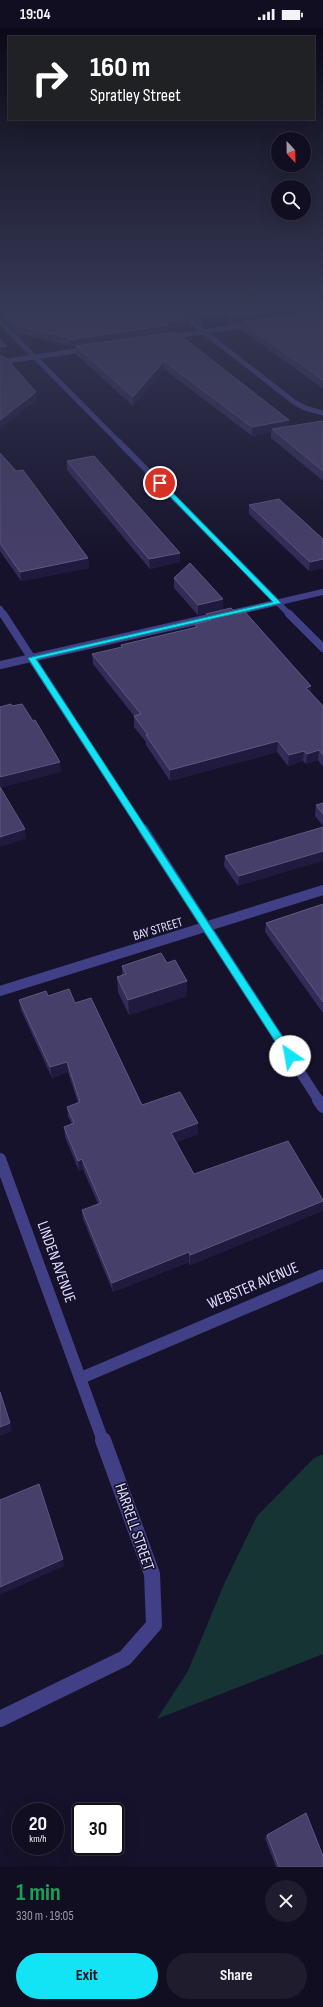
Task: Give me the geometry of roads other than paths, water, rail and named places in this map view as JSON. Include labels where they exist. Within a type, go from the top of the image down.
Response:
[{"type":"street","points":[[70,392],[323,648]]},
{"type":"street","points":[[281,392],[294,402],[323,413]]},
{"type":"street","points":[[0,665],[323,592]]},
{"type":"street","points":[[0,609],[323,1107]]},
{"type":"street","name":"BAY STREET","points":[[0,991],[206,928],[323,890]]},
{"type":"street","name":"LINDEN AVENUE","points":[[0,1159],[81,1378]]},
{"type":"street","name":"WEBSTER AVENUE","points":[[81,1378],[323,1275]]},
{"type":"street","name":"HARRELL STREET","points":[[0,1719],[125,1658],[154,1625],[152,1574],[81,1378]]}]
